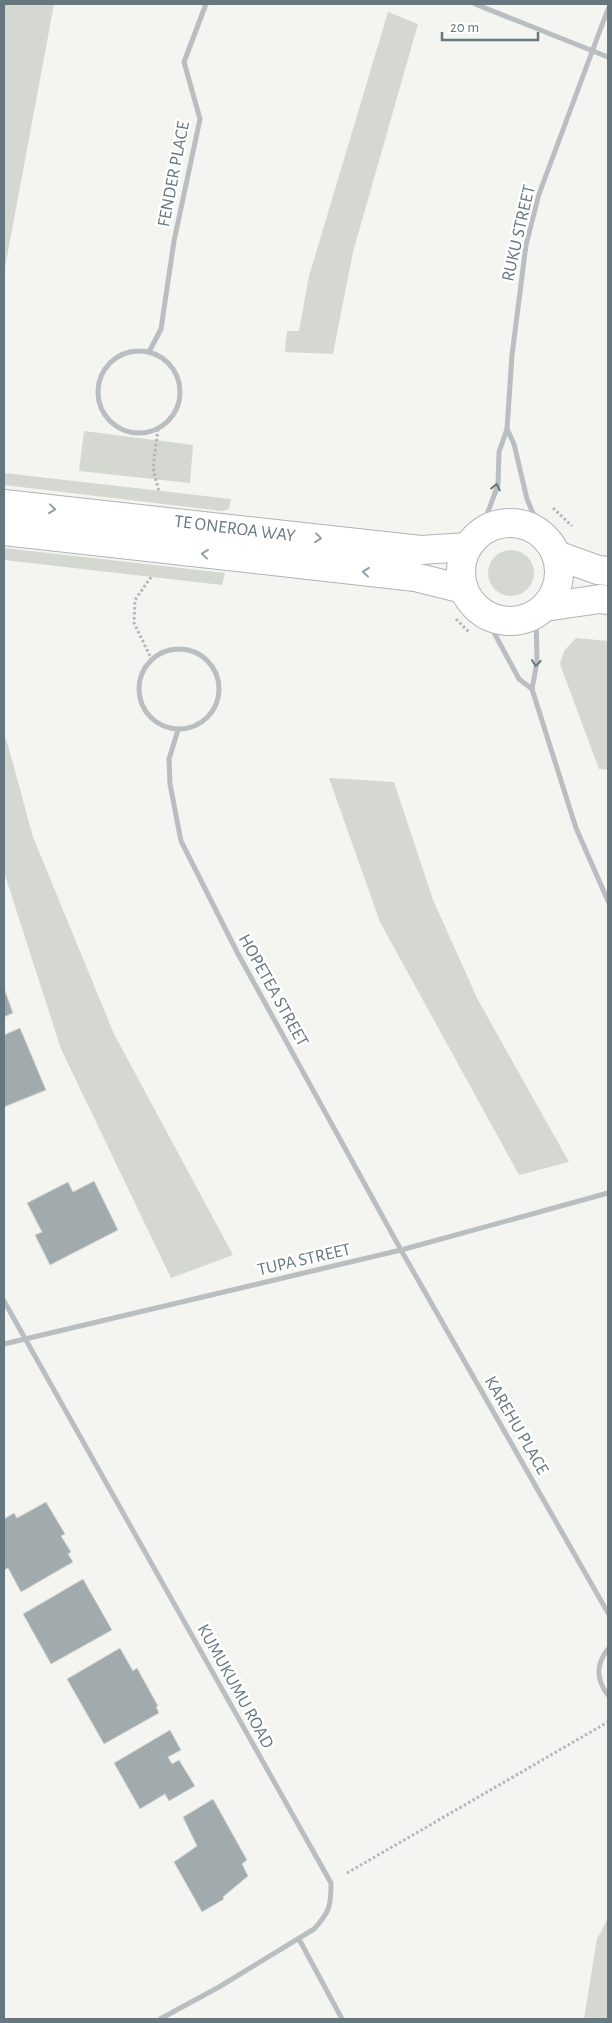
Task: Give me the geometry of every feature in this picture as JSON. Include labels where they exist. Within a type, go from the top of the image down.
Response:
[{"type":"street","name":"FENDER PLACE","points":[[148,352],[161,329],[174,241],[200,119],[184,62],[206,4]]},
{"type":"street","points":[[475,4],[608,57]]},
{"type":"street","name":"RUKU STREET","points":[[474,540],[498,485],[500,452],[507,429],[512,355],[526,245],[539,194],[608,9]]},
{"type":"street","points":[[131,351],[148,352],[164,359],[174,371],[180,387],[178,404],[170,419],[158,429],[141,434],[123,431],[108,421],[99,406],[97,388],[103,371],[115,358],[131,351]]},
{"type":"street","name":"RUKU STREET","points":[[507,429],[514,444],[527,499],[549,545]]},
{"type":"street","name":"TE ONEROA WAY","points":[[4,504],[421,550],[474,540],[493,526],[509,523],[524,525],[549,545],[598,570],[608,571]]},
{"type":"street","name":"TE ONEROA WAY","points":[[4,531],[414,578],[463,589]]},
{"type":"street","points":[[474,540],[462,560],[463,589],[480,626],[519,679],[532,690]]},
{"type":"street","points":[[549,545],[558,582],[541,611],[537,662],[532,690],[576,828],[608,901]]},
{"type":"street","points":[[480,626],[498,621],[515,622],[541,611],[600,599],[608,600]]},
{"type":"street","points":[[185,650],[201,656],[210,664],[216,674],[220,690],[216,706],[200,724],[178,730],[165,727],[151,718],[143,706],[139,693],[140,677],[152,660],[165,651],[185,650]]},
{"type":"street","name":"HOPETEA STREET","points":[[178,730],[169,759],[181,841],[237,952],[402,1250]]},
{"type":"street","name":"TUPA STREET","points":[[4,1344],[402,1250],[608,1193]]},
{"type":"street","name":"KAREHU PLACE","points":[[402,1250],[608,1613]]},
{"type":"street","name":"KUMUKUMU ROAD","points":[[4,1302],[330,1882]]},
{"type":"street","points":[[608,1649],[601,1658],[598,1673],[602,1687],[608,1695]]},
{"type":"street","points":[[160,2019],[218,1987],[314,1929],[326,1916],[331,1903],[330,1882]]},
{"type":"street","points":[[299,1939],[342,2019]]},
{"type":"path","points":[[158,429],[153,468],[159,487],[159,496]]},
{"type":"path","points":[[546,503],[553,507],[571,526],[580,531]]},
{"type":"path","points":[[151,572],[150,580],[135,600],[134,623],[152,660]]},
{"type":"path","points":[[452,616],[480,626]]},
{"type":"path","points":[[330,1882],[608,1722]]},
{"type":"shaded area","points":[[4,4],[54,4],[4,273]]},
{"type":"shaded area","points":[[388,12],[418,24],[353,252],[333,354],[285,352],[287,331],[299,331],[309,276]]},
{"type":"shaded area","points":[[84,431],[193,445],[190,483],[79,471]]},
{"type":"shaded area","points":[[4,473],[231,499],[229,509],[222,511],[4,485]]},
{"type":"shaded area","points":[[4,548],[225,573],[222,585],[4,560]]},
{"type":"shaded area","points":[[516,550],[528,556],[533,564],[533,582],[528,590],[520,595],[506,596],[494,590],[489,582],[488,568],[494,556],[502,551]]},
{"type":"shaded area","points":[[576,638],[608,641],[608,770],[599,769],[560,664],[564,651]]},
{"type":"shaded area","points":[[4,737],[6,738],[33,837],[114,1034],[233,1255],[171,1278],[61,1049],[4,872]]},
{"type":"shaded area","points":[[329,778],[394,782],[433,900],[478,1000],[569,1162],[519,1175],[380,922]]},
{"type":"shaded area","points":[[608,1918],[608,2019],[584,2019],[597,1939]]},
{"type":"building","points":[[4,988],[13,1013],[4,1017]]},
{"type":"building","points":[[20,1028],[46,1090],[4,1107],[4,1035]]},
{"type":"building","points":[[94,1181],[118,1230],[50,1265],[35,1235],[42,1232],[27,1203],[68,1182],[73,1192]]},
{"type":"building","points":[[46,1502],[65,1534],[61,1536],[71,1552],[68,1554],[73,1562],[21,1592],[8,1568],[4,1570],[4,1519],[14,1513],[17,1518]]},
{"type":"building","points":[[83,1579],[112,1630],[51,1664],[23,1614]]},
{"type":"building","points":[[120,1648],[133,1671],[137,1668],[158,1706],[156,1707],[159,1713],[104,1744],[67,1679]]},
{"type":"building","points":[[170,1730],[181,1750],[168,1757],[172,1764],[179,1760],[195,1786],[169,1801],[165,1794],[140,1809],[114,1763]]},
{"type":"building","points":[[213,1799],[247,1860],[242,1864],[248,1876],[223,1897],[224,1899],[202,1912],[174,1862],[197,1846],[183,1817]]}]
